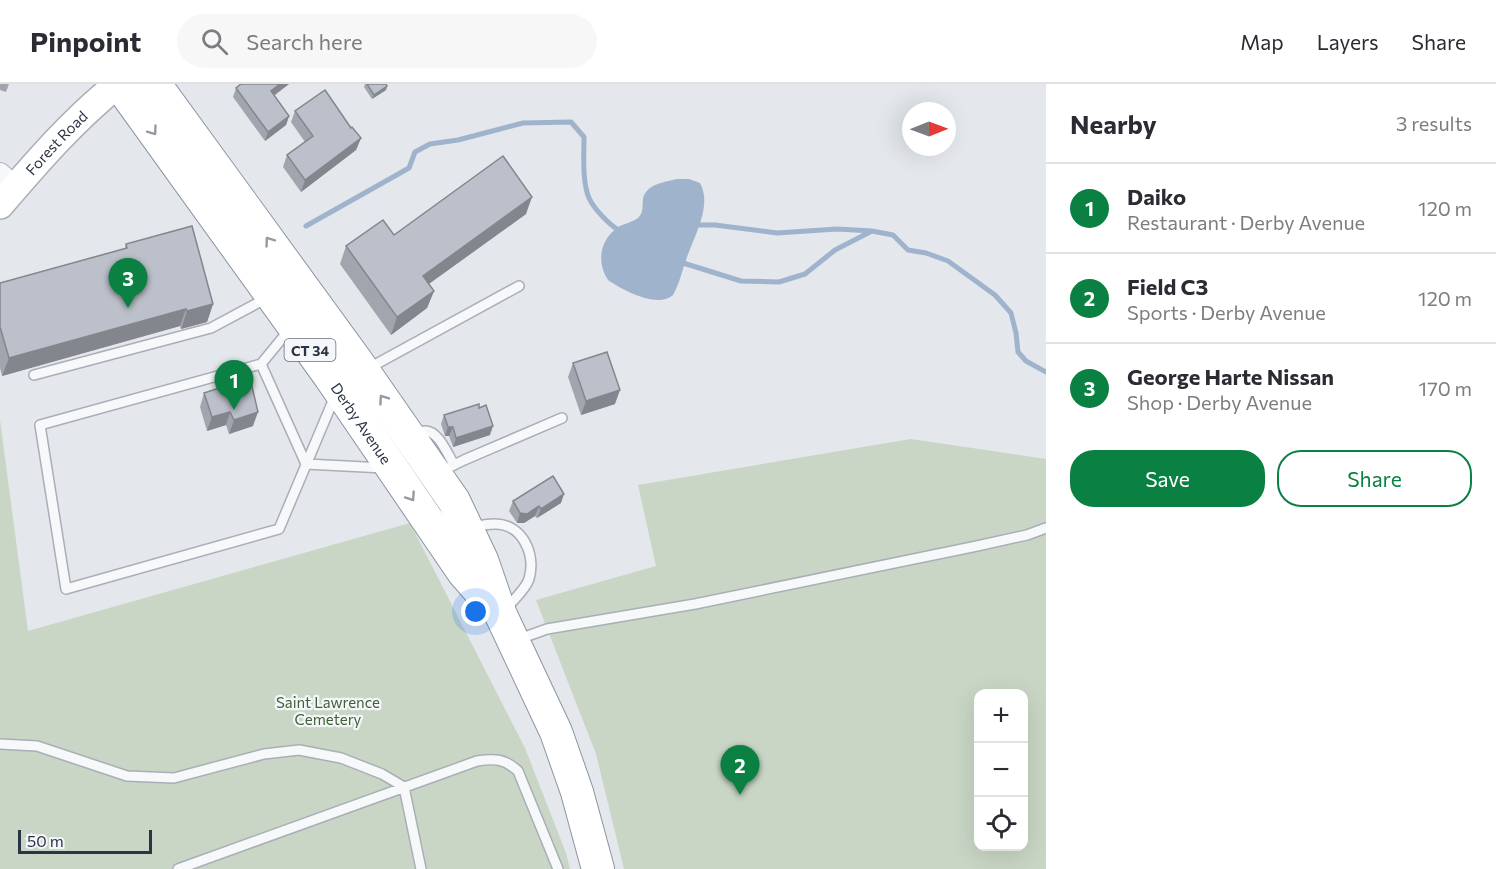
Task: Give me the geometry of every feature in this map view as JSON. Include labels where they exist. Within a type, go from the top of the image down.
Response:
[{"type":"highway","name":"Derby Avenue","points":[[118,84],[338,388],[463,572],[507,628]]},
{"type":"highway","name":"Derby Avenue","points":[[155,84],[409,436],[445,470],[454,501],[482,560],[507,628],[556,732],[577,792],[598,869]]},
{"type":"highway","points":[[338,388],[364,371]]},
{"type":"main road","name":"Forest Road","points":[[5,188],[88,108],[118,84]]},
{"type":"lane","points":[[364,371],[519,286]]},
{"type":"lane","points":[[34,375],[211,328],[271,296]]},
{"type":"lane","points":[[293,326],[261,364],[40,425],[66,589],[279,529],[338,388]]},
{"type":"lane","points":[[261,364],[306,464]]},
{"type":"lane","points":[[445,470],[562,418]]},
{"type":"lane","points":[[306,464],[392,469]]},
{"type":"lane","points":[[466,527],[497,524],[514,530],[528,545],[532,562],[528,581],[507,628],[548,629],[695,604],[977,546],[1027,535],[1046,528]]},
{"type":"lane","points":[[0,744],[37,746],[127,776],[174,778],[264,754],[299,750],[341,758],[382,774],[404,787],[421,869]]},
{"type":"lane","points":[[180,869],[477,760],[494,758],[508,762],[518,771],[558,869]]},
{"type":"green space","name":"Saint Lawrence Cemetery","points":[[0,420],[28,631],[410,523],[525,748],[566,853],[570,869],[0,869]]},
{"type":"green space","points":[[911,439],[1046,459],[1046,869],[624,869],[596,754],[536,600],[656,566],[638,485]]},
{"type":"water","points":[[677,179],[689,179],[700,183],[704,202],[701,222],[673,295],[666,299],[650,299],[622,289],[608,280],[602,266],[602,252],[612,232],[639,217],[643,199],[648,190],[657,184]]},
{"type":"building","points":[[241,84],[280,84],[271,91],[289,116],[268,132],[236,88]]},
{"type":"building","points":[[367,84],[386,84],[387,86],[374,95]]},
{"type":"building","points":[[325,90],[351,128],[361,138],[305,180],[287,155],[313,136],[295,111]]},
{"type":"building","points":[[503,156],[532,197],[423,276],[434,291],[397,317],[346,246],[383,220],[394,235]]},
{"type":"building","points":[[192,226],[213,304],[187,311],[186,309],[9,358],[0,327],[0,283],[127,248],[126,244]]},
{"type":"building","points":[[607,352],[620,390],[586,401],[573,363]]},
{"type":"building","points":[[250,378],[258,412],[234,420],[230,412],[212,417],[204,393]]},
{"type":"building","points":[[479,404],[479,408],[486,405],[493,426],[456,438],[453,427],[448,427],[444,415]]},
{"type":"building","points":[[553,476],[564,494],[541,509],[539,506],[527,514],[520,513],[513,501]]},
{"type":"waterway","points":[[306,226],[409,168],[415,152],[430,144],[458,140],[523,123],[571,122],[584,137],[584,176],[589,198],[603,217],[622,232]]},
{"type":"waterway","points":[[692,225],[715,225],[777,233],[837,229],[893,235],[908,250],[926,253],[948,261],[995,295],[1011,313],[1018,352],[1026,361],[1046,372]]},
{"type":"waterway","points":[[680,262],[741,281],[779,282],[805,274],[835,250],[870,232]]},
{"type":"place","name":"George Harte Nissan","points":[[128,308]]},
{"type":"place","name":"Daiko","points":[[234,410]]},
{"type":"place","name":"Field C3","points":[[740,795]]}]
